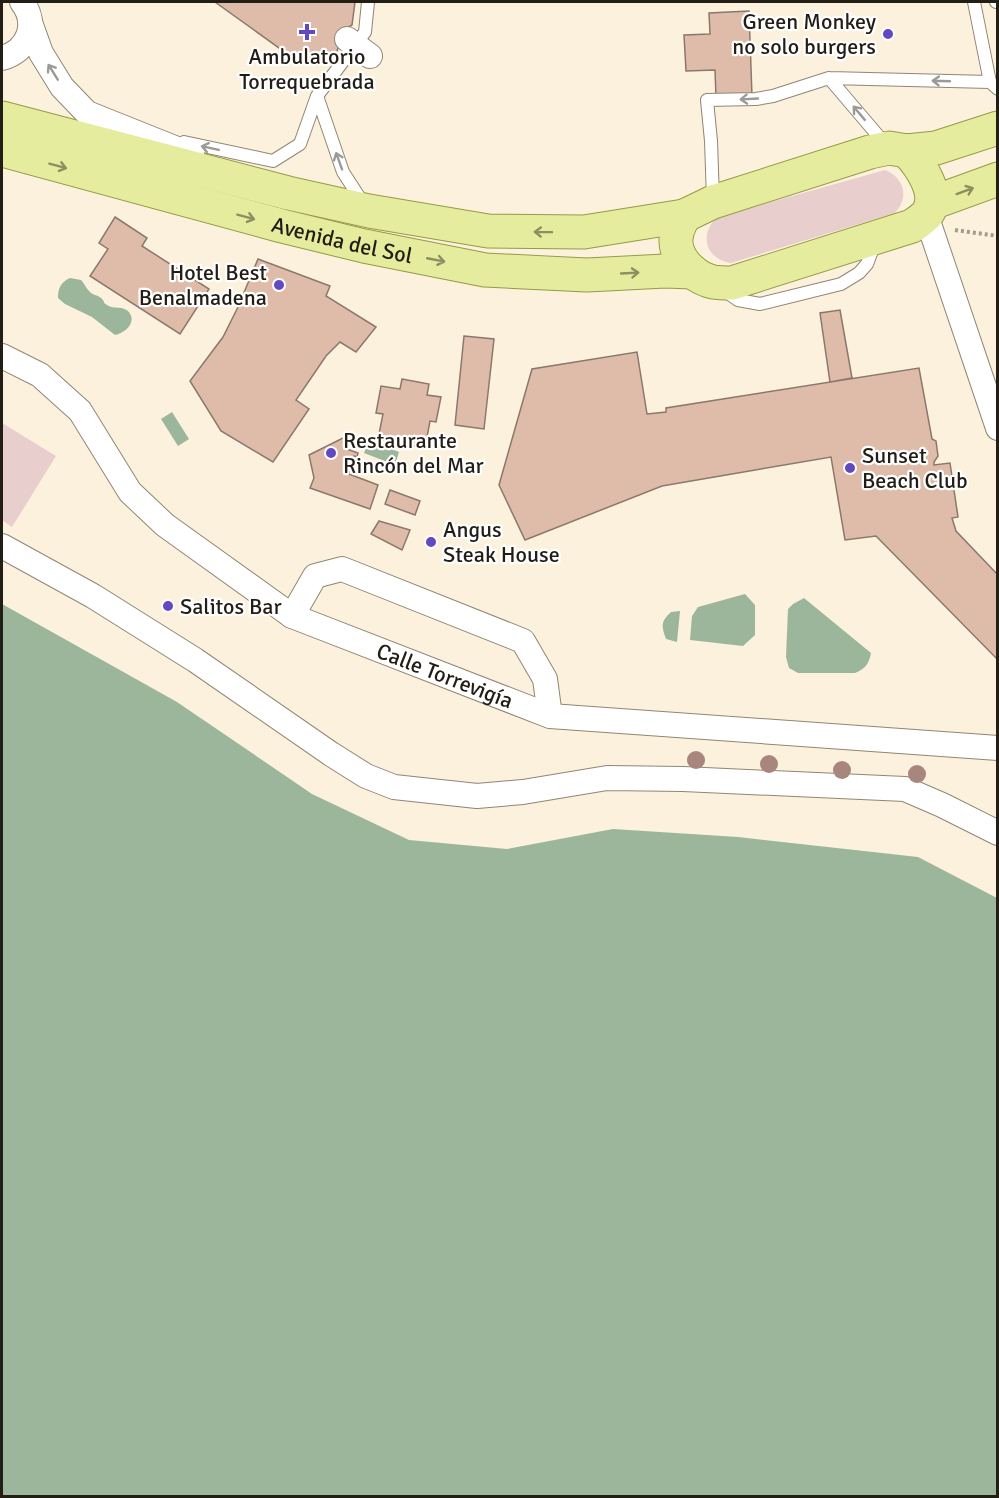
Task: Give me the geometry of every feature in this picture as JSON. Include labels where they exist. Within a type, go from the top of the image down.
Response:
[{"type":"main road","name":"Avenida del Sol","points":[[2,117],[288,193],[369,211],[488,231],[584,224],[698,209],[870,152],[898,149]]},
{"type":"main road","points":[[898,149],[936,148],[998,128]]},
{"type":"main road","points":[[898,149],[919,164],[927,177],[929,209],[998,179]]},
{"type":"main road","name":"Avenida del Sol","points":[[2,150],[282,226],[364,246],[484,270],[587,275],[665,271],[732,283],[912,226],[929,209]]},
{"type":"main road","points":[[698,209],[676,235],[677,250],[682,262],[702,277]]},
{"type":"street","points":[[2,58],[14,54],[29,36],[28,10]]},
{"type":"street","points":[[28,10],[41,53],[62,87],[87,113],[288,193]]},
{"type":"street","points":[[929,209],[998,428]]},
{"type":"street","name":"Calle Torrevigía","points":[[2,356],[40,375],[80,411],[130,492],[165,525],[292,616],[550,716],[998,747]]},
{"type":"street","points":[[2,546],[93,596],[195,660],[331,754],[366,776],[394,788],[477,796],[523,792],[607,778],[683,778],[905,789],[998,833]]},
{"type":"street","points":[[292,616],[315,576],[342,569],[522,640],[545,679],[550,716]]},
{"type":"lane","points":[[136,132],[273,161],[300,144],[317,96],[357,46],[365,32],[368,2]]},
{"type":"lane","points":[[698,209],[711,141],[707,100],[756,99],[773,96],[829,78],[994,85],[974,2]]},
{"type":"lane","points":[[829,78],[898,149]]},
{"type":"lane","points":[[317,96],[343,172],[369,211]]},
{"type":"path","points":[[972,232],[998,236]]},
{"type":"shaded area","points":[[885,170],[897,178],[903,189],[902,201],[895,213],[731,263],[715,257],[710,251],[708,231],[717,217]]},
{"type":"shaded area","points":[[70,278],[81,280],[90,292],[100,297],[107,305],[127,310],[132,320],[129,327],[115,335],[92,317],[65,304],[58,298],[59,291],[62,283]]},
{"type":"shaded area","points":[[172,412],[189,439],[178,446],[161,419]]},
{"type":"shaded area","points":[[2,423],[56,456],[12,527],[2,520]]},
{"type":"shaded area","points":[[369,440],[399,452],[395,465],[364,453]]},
{"type":"shaded area","points":[[745,594],[755,605],[755,635],[743,646],[690,640],[692,616],[698,607]]},
{"type":"shaded area","points":[[804,598],[871,653],[864,668],[855,673],[798,673],[789,668],[786,657],[788,609]]},
{"type":"shaded area","points":[[2,604],[177,702],[312,794],[409,840],[507,849],[613,829],[738,837],[918,857],[997,898],[997,1496],[2,1496]]},
{"type":"shaded area","points":[[680,611],[677,642],[666,639],[663,627],[665,618],[671,612]]},
{"type":"building","points":[[215,2],[355,2],[352,25],[347,28],[336,53],[317,65],[293,58]]},
{"type":"building","points":[[749,11],[752,96],[716,97],[715,70],[686,71],[684,35],[710,34],[709,13]]},
{"type":"building","points":[[115,217],[147,238],[142,246],[209,289],[180,334],[90,276],[108,249],[99,243]]},
{"type":"building","points":[[258,259],[330,286],[326,296],[376,327],[356,352],[340,342],[326,356],[296,400],[309,409],[273,462],[221,431],[190,381],[223,337]]},
{"type":"building","points":[[840,310],[852,378],[830,382],[820,313]]},
{"type":"building","points":[[464,336],[494,339],[484,429],[455,425]]},
{"type":"building","points":[[637,352],[647,414],[666,412],[666,408],[919,368],[932,439],[936,441],[938,456],[934,465],[950,463],[958,517],[952,518],[956,531],[998,575],[998,660],[876,536],[845,540],[831,457],[662,486],[525,540],[499,485],[532,369]]},
{"type":"building","points":[[402,379],[429,384],[427,395],[441,397],[436,422],[430,421],[425,448],[378,439],[383,414],[376,413],[381,386],[400,389]]},
{"type":"building","points":[[345,437],[344,448],[358,453],[357,457],[354,456],[349,474],[378,485],[370,509],[310,488],[314,478],[309,455]]},
{"type":"building","points":[[390,490],[420,501],[415,515],[385,504]]},
{"type":"building","points":[[379,521],[410,530],[402,550],[371,534]]},
{"type":"place","name":"Ambulatorio Torrequebrada","points":[[307,32]]},
{"type":"place","name":"Green Monkey no solo burgers","points":[[888,34]]},
{"type":"place","name":"Hotel Best Benalmadena","points":[[279,285]]},
{"type":"place","name":"Restaurante Rincón del Mar","points":[[331,453]]},
{"type":"place","name":"Sunset Beach Club","points":[[850,468]]},
{"type":"place","name":"Angus Steak House","points":[[431,542]]},
{"type":"place","name":"Salitos Bar","points":[[168,606]]}]
